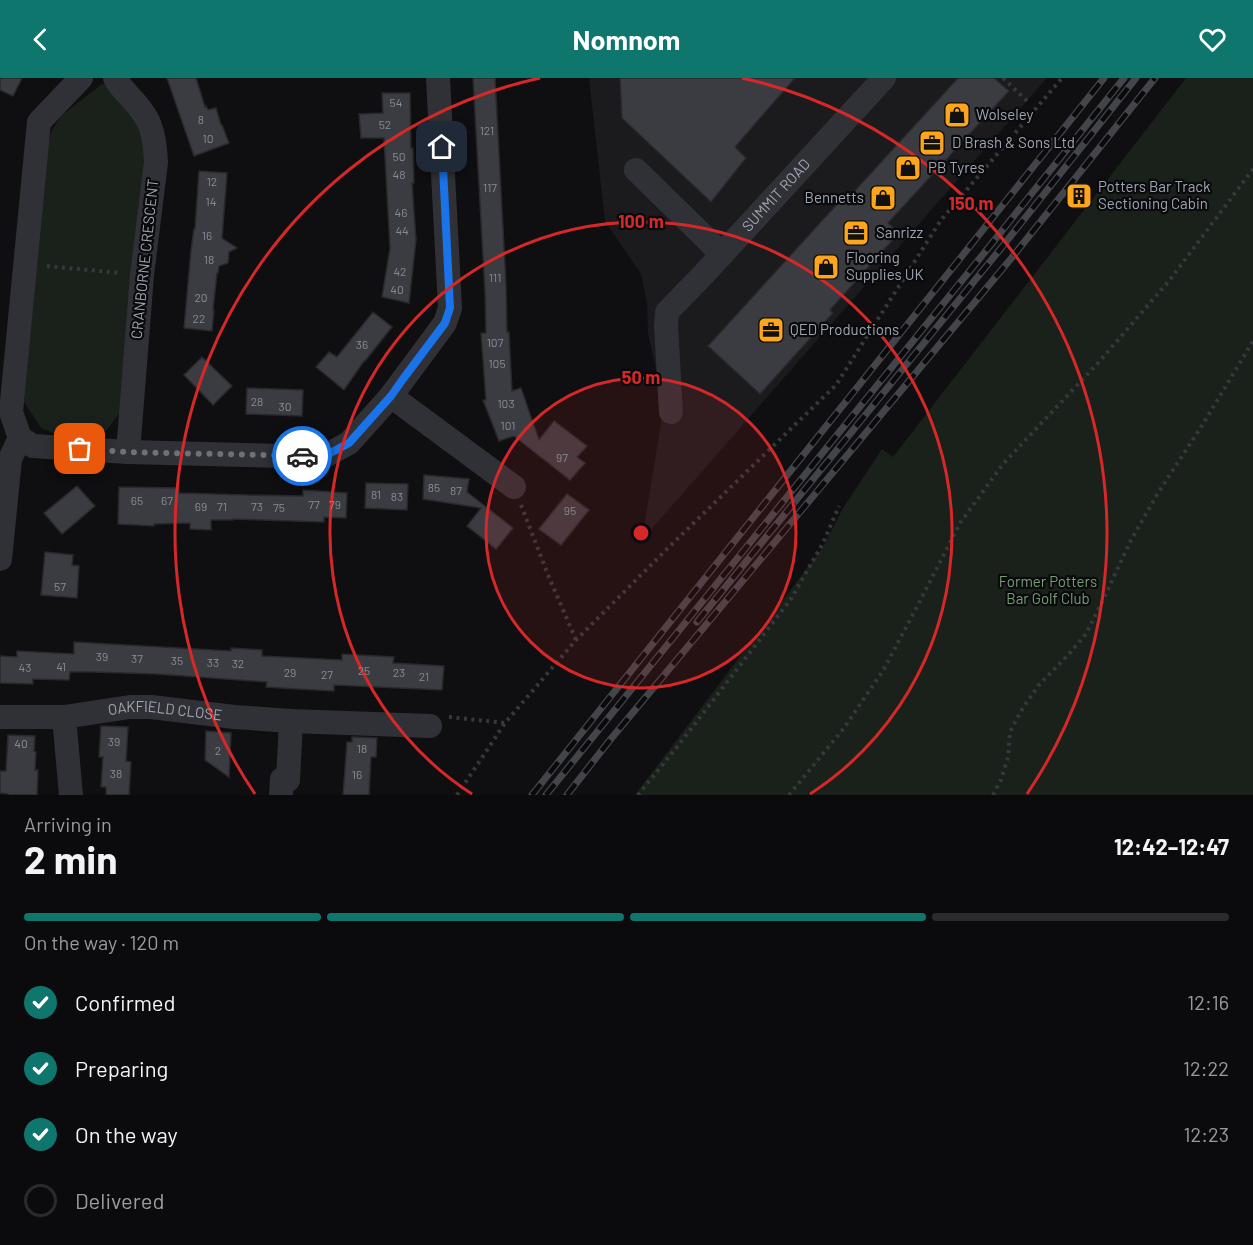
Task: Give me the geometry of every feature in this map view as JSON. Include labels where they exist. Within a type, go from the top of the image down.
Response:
[{"type":"street","points":[[81,78],[39,122],[11,412],[20,438],[33,446],[128,452],[323,457],[349,443],[391,396],[445,323],[450,308],[438,78]]},
{"type":"street","name":"CRANBORNE CRESCENT","points":[[115,78],[146,117],[152,129],[156,162],[142,275],[128,452]]},
{"type":"street","name":"SUMMIT ROAD","points":[[671,412],[667,312],[884,78]]},
{"type":"street","points":[[636,170],[722,254]]},
{"type":"street","points":[[391,396],[514,487]]},
{"type":"street","points":[[0,559],[10,459],[20,438]]},
{"type":"street","name":"OAKFIELD CLOSE","points":[[0,717],[64,717],[130,707],[150,707],[291,721],[430,726]]},
{"type":"street","points":[[64,717],[71,795]]},
{"type":"street","points":[[281,795],[282,779],[288,780],[291,721]]},
{"type":"path","points":[[1003,78],[1027,101]]},
{"type":"path","points":[[457,795],[505,723],[576,640],[836,385],[941,220],[1062,78]]},
{"type":"path","points":[[789,795],[844,728],[884,669],[960,523],[1003,464],[1098,363],[1169,280],[1253,169]]},
{"type":"path","points":[[25,264],[142,275]]},
{"type":"path","points":[[993,795],[1001,780],[1008,756],[1010,732],[1021,711],[1038,687],[1086,634],[1131,540],[1253,341]]},
{"type":"path","points":[[514,487],[576,640]]},
{"type":"path","points":[[638,795],[790,599],[823,543],[839,506]]},
{"type":"path","points":[[430,726],[446,716],[505,723]]},
{"type":"shaded area","points":[[589,78],[1047,78],[642,540],[664,405],[648,333],[647,303],[641,274],[605,221]]},
{"type":"green space","name":"Former Potters Bar Golf Club","points":[[1186,78],[1253,78],[1253,795],[635,795],[823,547],[843,508],[882,449],[893,457]]},
{"type":"green space","points":[[102,84],[108,85],[130,110],[149,155],[122,410],[106,431],[72,441],[41,428],[24,402],[48,143],[52,130],[61,116]]},
{"type":"building","points":[[0,78],[22,78],[13,96],[0,90]]},
{"type":"building","points":[[167,78],[196,78],[205,107],[208,110],[216,108],[229,143],[194,156]]},
{"type":"building","points":[[473,78],[495,78],[512,391],[521,388],[539,440],[554,421],[587,446],[577,457],[585,463],[570,480],[514,436],[499,441],[483,400],[486,400],[481,333],[486,333],[485,292]]},
{"type":"building","points":[[620,78],[795,78],[735,147],[746,158],[711,202],[622,118]]},
{"type":"building","points":[[958,78],[994,78],[1009,91],[888,223],[899,233],[830,310],[833,313],[760,394],[708,346],[849,191],[852,194]]},
{"type":"building","points":[[382,93],[410,93],[416,240],[409,303],[382,297],[390,248],[384,138],[361,138],[359,114],[383,113]]},
{"type":"building","points":[[199,171],[227,173],[222,238],[237,248],[229,252],[228,263],[219,266],[212,331],[184,328]]},
{"type":"building","points":[[373,312],[392,327],[344,390],[316,367],[329,352],[337,357]]},
{"type":"building","points":[[202,357],[232,386],[213,405],[184,375]]},
{"type":"building","points":[[247,388],[303,390],[302,416],[246,414]]},
{"type":"building","points":[[424,475],[469,479],[467,492],[513,528],[496,549],[467,526],[481,508],[423,499]]},
{"type":"building","points":[[366,483],[408,484],[407,510],[365,508]]},
{"type":"building","points":[[77,486],[95,506],[62,534],[44,513]]},
{"type":"building","points":[[119,487],[179,488],[179,493],[247,495],[303,496],[303,490],[347,493],[346,518],[324,517],[324,522],[211,520],[211,530],[190,529],[190,523],[154,524],[154,526],[118,524]]},
{"type":"building","points":[[567,494],[589,510],[561,545],[539,529]]},
{"type":"building","points":[[45,552],[73,555],[72,565],[79,566],[77,598],[41,595]]},
{"type":"building","points":[[74,642],[231,651],[231,648],[262,650],[262,656],[342,660],[342,654],[394,657],[393,663],[444,666],[442,690],[334,685],[334,691],[266,687],[267,682],[92,672],[70,672],[69,680],[33,679],[33,684],[0,683],[0,656],[17,657],[17,651],[74,654]]},
{"type":"building","points":[[101,726],[128,727],[126,761],[131,762],[129,795],[106,795],[106,787],[101,787],[103,757],[99,757]]},
{"type":"building","points":[[206,731],[231,733],[229,777],[205,760]]},
{"type":"building","points":[[8,735],[35,736],[35,770],[38,770],[37,795],[0,793],[0,771],[6,771]]},
{"type":"building","points":[[352,737],[377,738],[376,757],[371,757],[369,795],[343,795],[347,742],[352,742]]},
{"type":"railway","points":[[532,795],[1104,78]]},
{"type":"railway","points":[[546,795],[1124,78]]},
{"type":"railway","points":[[697,622],[1002,247],[1136,78]]},
{"type":"railway","points":[[567,795],[610,740],[1014,255],[1155,78]]},
{"type":"way so far","points":[[80,449],[302,456]]},
{"type":"place","name":"Wolseley","points":[[957,115]]},
{"type":"place","name":"D Brash & Sons Ltd","points":[[932,143]]},
{"type":"place","name":"PB Tyres","points":[[908,168]]},
{"type":"place","name":"Potters Bar Track Sectioning Cabin","points":[[1079,196]]},
{"type":"place","name":"Bennetts","points":[[883,198]]},
{"type":"place","name":"Sanrizz","points":[[856,233]]},
{"type":"place","name":"Flooring Supplies UK","points":[[826,267]]},
{"type":"place","name":"QED Productions","points":[[771,330]]},
{"type":"route","points":[[302,456],[323,457],[349,443],[391,396],[445,323],[450,308],[442,147]]}]
